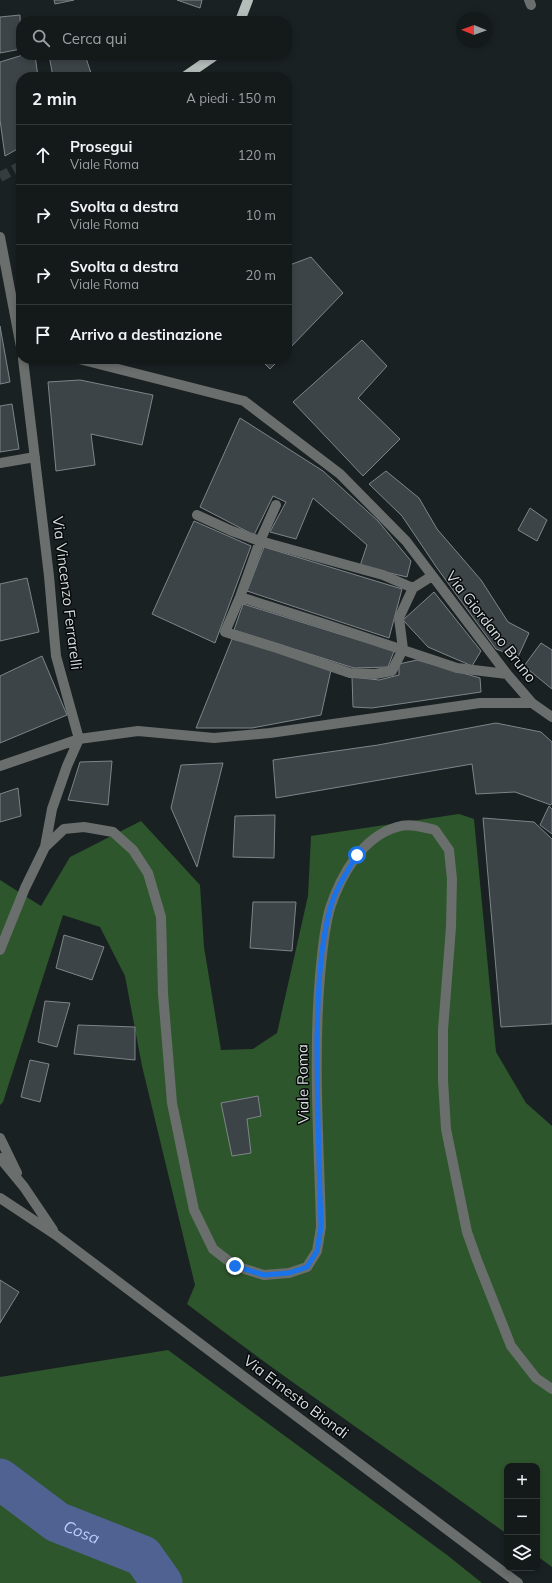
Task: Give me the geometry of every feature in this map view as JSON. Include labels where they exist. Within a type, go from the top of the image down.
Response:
[{"type":"main road","points":[[242,16],[248,0]]},
{"type":"main road","points":[[192,72],[210,60]]},
{"type":"street","points":[[0,237],[16,321]]},
{"type":"street","name":"Via Vincenzo Ferrarelli","points":[[24,364],[49,576],[56,656],[79,739]]},
{"type":"street","name":"Via Giordano Bruno","points":[[99,364],[244,401],[340,474],[406,541],[532,703]]},
{"type":"street","points":[[0,463],[35,457]]},
{"type":"street","points":[[276,505],[260,541],[240,597],[225,632],[350,673],[375,674],[392,672],[403,649],[399,618],[413,588],[432,576]]},
{"type":"street","points":[[197,515],[232,531],[260,541],[383,575],[413,588]]},
{"type":"street","points":[[240,597],[403,649],[457,668],[508,674]]},
{"type":"street","points":[[532,703],[552,717]]},
{"type":"street","name":"Via Giordano Bruno","points":[[0,766],[79,739],[138,731],[214,738],[270,733],[480,704],[532,703]]},
{"type":"street","points":[[45,847],[52,809],[67,766],[79,739]]},
{"type":"street","name":"Viale Roma","points":[[0,950],[25,888],[45,847],[64,829],[84,827],[113,832],[133,850],[148,873],[161,917],[162,994],[172,1104],[194,1210],[213,1249],[235,1266],[264,1275],[289,1273],[307,1267],[317,1251],[321,1227],[317,1079],[318,1004],[323,948],[330,908],[342,879],[357,855],[376,836],[398,826],[414,825],[435,830],[449,850],[452,879],[451,927],[443,1030],[443,1080],[446,1129],[468,1232],[479,1267],[511,1346],[536,1378],[552,1389]]},
{"type":"street","points":[[0,1138],[24,1187]]},
{"type":"street","points":[[0,1158],[24,1187],[56,1235]]},
{"type":"street","name":"Via Ernesto Biondi","points":[[0,1198],[56,1235],[518,1583]]},
{"type":"green space","points":[[459,814],[474,819],[496,1052],[526,1103],[552,1126],[552,1567],[540,1558],[540,1463],[504,1463],[504,1532],[266,1363],[187,1304],[195,1285],[142,1066],[125,976],[100,927],[63,915],[3,1102],[0,1105],[0,880],[41,906],[70,857],[141,821],[200,885],[204,947],[221,1050],[253,1049],[277,1033],[308,896],[311,836]]},
{"type":"green space","points":[[168,1350],[447,1555],[482,1583],[0,1583],[0,1377]]},
{"type":"building","points":[[54,0],[74,0],[55,4]]},
{"type":"building","points":[[177,0],[202,0],[200,8]]},
{"type":"building","points":[[20,15],[16,16],[16,50],[0,53],[0,17]]},
{"type":"building","points":[[16,57],[16,60],[36,60],[37,72],[16,72],[16,150],[5,156],[0,120],[0,62]]},
{"type":"building","points":[[50,60],[87,60],[91,72],[52,72]]},
{"type":"building","points":[[311,257],[343,293],[292,346],[292,264]]},
{"type":"building","points":[[0,326],[10,382],[0,384]]},
{"type":"building","points":[[362,340],[387,366],[358,398],[400,439],[363,476],[293,402]]},
{"type":"building","points":[[265,364],[275,364],[270,369]]},
{"type":"building","points":[[80,380],[153,395],[142,445],[91,434],[95,465],[56,471],[48,382]]},
{"type":"building","points":[[12,404],[19,449],[0,452],[0,406]]},
{"type":"building","points":[[240,418],[323,471],[378,521],[411,561],[407,577],[360,566],[367,545],[313,498],[296,539],[270,532],[286,502],[273,496],[254,535],[200,507]]},
{"type":"building","points":[[386,471],[419,498],[437,529],[481,580],[508,622],[529,633],[518,657],[496,649],[437,568],[402,516],[369,484]]},
{"type":"building","points":[[530,508],[547,520],[537,541],[518,530]]},
{"type":"building","points":[[194,521],[251,546],[215,643],[152,614]]},
{"type":"building","points":[[264,547],[402,589],[389,638],[247,591]]},
{"type":"building","points":[[27,578],[39,632],[0,641],[0,584]]},
{"type":"building","points":[[434,592],[481,651],[472,666],[428,647],[403,620]]},
{"type":"building","points":[[243,604],[394,651],[388,667],[354,668],[234,630]]},
{"type":"building","points":[[232,639],[275,650],[331,670],[321,715],[252,728],[196,728]]},
{"type":"building","points":[[541,643],[552,650],[552,689],[524,666]]},
{"type":"building","points":[[42,656],[67,715],[0,743],[0,676]]},
{"type":"building","points":[[417,660],[480,678],[481,692],[372,708],[353,707],[352,677],[379,680],[399,675],[399,664]]},
{"type":"building","points":[[496,723],[541,732],[552,742],[551,805],[515,792],[476,794],[472,764],[276,798],[273,760],[378,745]]},
{"type":"building","points":[[112,761],[108,805],[68,800],[80,762]]},
{"type":"building","points":[[223,763],[197,867],[171,808],[181,765]]},
{"type":"building","points":[[18,788],[21,816],[0,822],[0,794]]},
{"type":"building","points":[[549,806],[552,809],[552,834],[540,825]]},
{"type":"building","points":[[275,815],[274,858],[233,857],[235,816]]},
{"type":"building","points":[[483,818],[534,822],[552,839],[552,1024],[501,1027]]},
{"type":"building","points":[[253,902],[296,902],[292,951],[250,948]]},
{"type":"building","points":[[64,935],[104,947],[92,980],[56,968]]},
{"type":"building","points":[[45,1001],[70,1003],[57,1047],[38,1042]]},
{"type":"building","points":[[78,1025],[135,1027],[135,1060],[74,1054]]},
{"type":"building","points":[[30,1060],[49,1064],[40,1102],[21,1097]]},
{"type":"building","points":[[258,1096],[261,1116],[247,1119],[251,1153],[232,1156],[221,1103]]},
{"type":"building","points":[[0,1280],[19,1292],[0,1323]]},
{"type":"waterway","name":"Cosa","points":[[0,1479],[57,1522],[143,1556],[162,1583]]},
{"type":"tunnel","points":[[0,177],[16,169]]},
{"type":"route","points":[[235,1266],[264,1275],[289,1273],[307,1267],[317,1251],[321,1227],[317,1079],[318,1004],[323,948],[330,908],[342,879],[357,855]]}]
